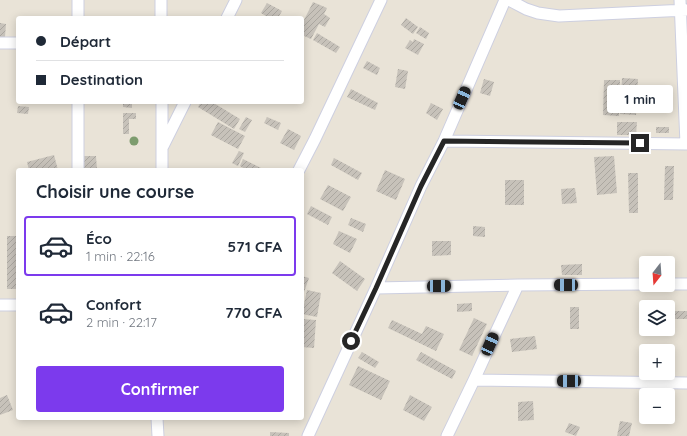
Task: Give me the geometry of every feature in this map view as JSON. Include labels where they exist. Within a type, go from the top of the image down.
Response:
[{"type":"street","points":[[78,0],[78,16]]},
{"type":"street","points":[[161,0],[161,16]]},
{"type":"street","points":[[228,16],[236,0]]},
{"type":"street","points":[[300,168],[381,0]]},
{"type":"street","points":[[308,436],[421,186],[444,141],[505,0]]},
{"type":"street","points":[[444,141],[686,144],[682,6],[559,16],[538,13],[526,9],[509,0]]},
{"type":"street","points":[[0,43],[16,43]]},
{"type":"street","points":[[78,104],[78,168]]},
{"type":"street","points":[[162,104],[162,168]]},
{"type":"street","points":[[162,148],[184,104]]},
{"type":"street","points":[[376,288],[639,284]]},
{"type":"street","points":[[675,284],[687,284]]},
{"type":"street","points":[[447,436],[518,285]]},
{"type":"street","points":[[0,305],[16,305]]},
{"type":"street","points":[[474,380],[687,383]]},
{"type":"street","points":[[158,420],[158,436]]},
{"type":"building","points":[[313,2],[327,8],[324,14],[330,18],[325,27],[319,24],[311,39],[304,36],[304,20]]},
{"type":"building","points":[[267,3],[282,11],[279,16],[266,16],[261,13]]},
{"type":"building","points":[[406,18],[418,27],[413,34],[401,25]]},
{"type":"building","points":[[0,23],[6,24],[5,37],[0,37]]},
{"type":"building","points":[[420,27],[429,33],[426,39],[416,33]]},
{"type":"building","points":[[317,33],[340,47],[336,53],[313,40]]},
{"type":"building","points":[[414,39],[424,44],[418,55],[405,48],[410,40],[413,42]]},
{"type":"building","points":[[367,61],[380,68],[377,75],[363,68]]},
{"type":"building","points":[[398,69],[408,71],[405,89],[395,87]]},
{"type":"building","points":[[622,78],[638,79],[636,115],[620,114]]},
{"type":"building","points":[[484,79],[494,82],[490,96],[480,93]]},
{"type":"building","points":[[604,80],[620,80],[619,116],[603,115]]},
{"type":"building","points":[[351,89],[378,103],[375,110],[347,97]]},
{"type":"building","points":[[431,103],[443,109],[437,120],[426,113]]},
{"type":"building","points":[[123,104],[132,104],[132,108],[123,107]]},
{"type":"building","points":[[200,104],[215,104],[240,119],[234,129],[198,107]]},
{"type":"building","points":[[18,106],[29,107],[28,114],[17,113]]},
{"type":"building","points":[[123,113],[136,113],[136,119],[129,119],[129,134],[123,134]]},
{"type":"building","points":[[246,117],[252,120],[245,132],[239,129]]},
{"type":"building","points":[[267,117],[281,123],[278,130],[264,123]]},
{"type":"building","points":[[218,122],[245,136],[238,149],[211,135]]},
{"type":"building","points":[[617,122],[637,122],[636,135],[617,135]]},
{"type":"building","points":[[656,127],[669,127],[669,133],[656,133]]},
{"type":"building","points":[[288,129],[301,136],[294,150],[280,143]]},
{"type":"building","points":[[239,151],[244,153],[238,166],[232,163]]},
{"type":"building","points":[[54,155],[57,168],[28,168],[27,162]]},
{"type":"building","points":[[83,156],[96,156],[97,168],[84,168]]},
{"type":"building","points":[[614,156],[617,193],[597,195],[594,157]]},
{"type":"building","points":[[334,158],[362,173],[358,180],[331,165]]},
{"type":"building","points":[[243,159],[261,168],[244,168],[240,166]]},
{"type":"building","points":[[665,166],[674,166],[673,200],[664,200]]},
{"type":"building","points":[[385,170],[405,179],[396,200],[376,191]]},
{"type":"building","points":[[628,173],[638,173],[638,213],[629,213]]},
{"type":"building","points":[[505,180],[524,180],[524,205],[505,205]]},
{"type":"building","points":[[328,185],[351,197],[343,211],[320,199]]},
{"type":"building","points":[[575,188],[577,203],[562,204],[561,189]]},
{"type":"building","points":[[311,206],[332,217],[328,225],[307,214]]},
{"type":"building","points":[[351,218],[366,224],[363,232],[348,225]]},
{"type":"building","points":[[473,226],[485,227],[485,237],[473,236]]},
{"type":"building","points":[[339,231],[357,239],[350,253],[333,244]]},
{"type":"building","points":[[7,236],[16,236],[16,289],[7,289]]},
{"type":"building","points":[[432,241],[451,241],[451,255],[432,256]]},
{"type":"building","points":[[340,261],[365,279],[357,291],[332,273]]},
{"type":"building","points":[[582,264],[582,275],[562,275],[561,265]]},
{"type":"building","points":[[304,277],[309,278],[304,292]]},
{"type":"building","points":[[307,290],[321,293],[317,317],[304,314],[304,304]]},
{"type":"building","points":[[472,303],[472,311],[457,312],[457,304]]},
{"type":"building","points":[[570,307],[579,307],[579,329],[570,329]]},
{"type":"building","points":[[675,311],[687,311],[687,319],[675,319]]},
{"type":"building","points":[[474,318],[487,324],[472,356],[459,350]]},
{"type":"building","points":[[304,319],[316,320],[314,348],[304,347]]},
{"type":"building","points":[[392,320],[422,334],[426,326],[444,334],[436,351],[388,328]]},
{"type":"building","points":[[535,336],[537,349],[512,352],[510,339]]},
{"type":"building","points":[[362,352],[379,362],[375,368],[358,358]]},
{"type":"building","points":[[421,352],[456,371],[452,379],[416,360]]},
{"type":"building","points":[[358,366],[390,381],[381,400],[349,385]]},
{"type":"building","points":[[7,395],[13,410],[0,415],[0,398]]},
{"type":"building","points":[[410,395],[432,407],[424,421],[403,410]]},
{"type":"building","points":[[533,401],[534,420],[518,421],[518,402]]},
{"type":"building","points":[[620,421],[632,423],[629,436],[617,436]]},
{"type":"building","points":[[569,423],[580,427],[576,436],[565,432]]},
{"type":"building","points":[[270,432],[289,433],[289,436],[270,436]]},
{"type":"route","points":[[351,341],[421,186],[444,141],[640,143]]}]
